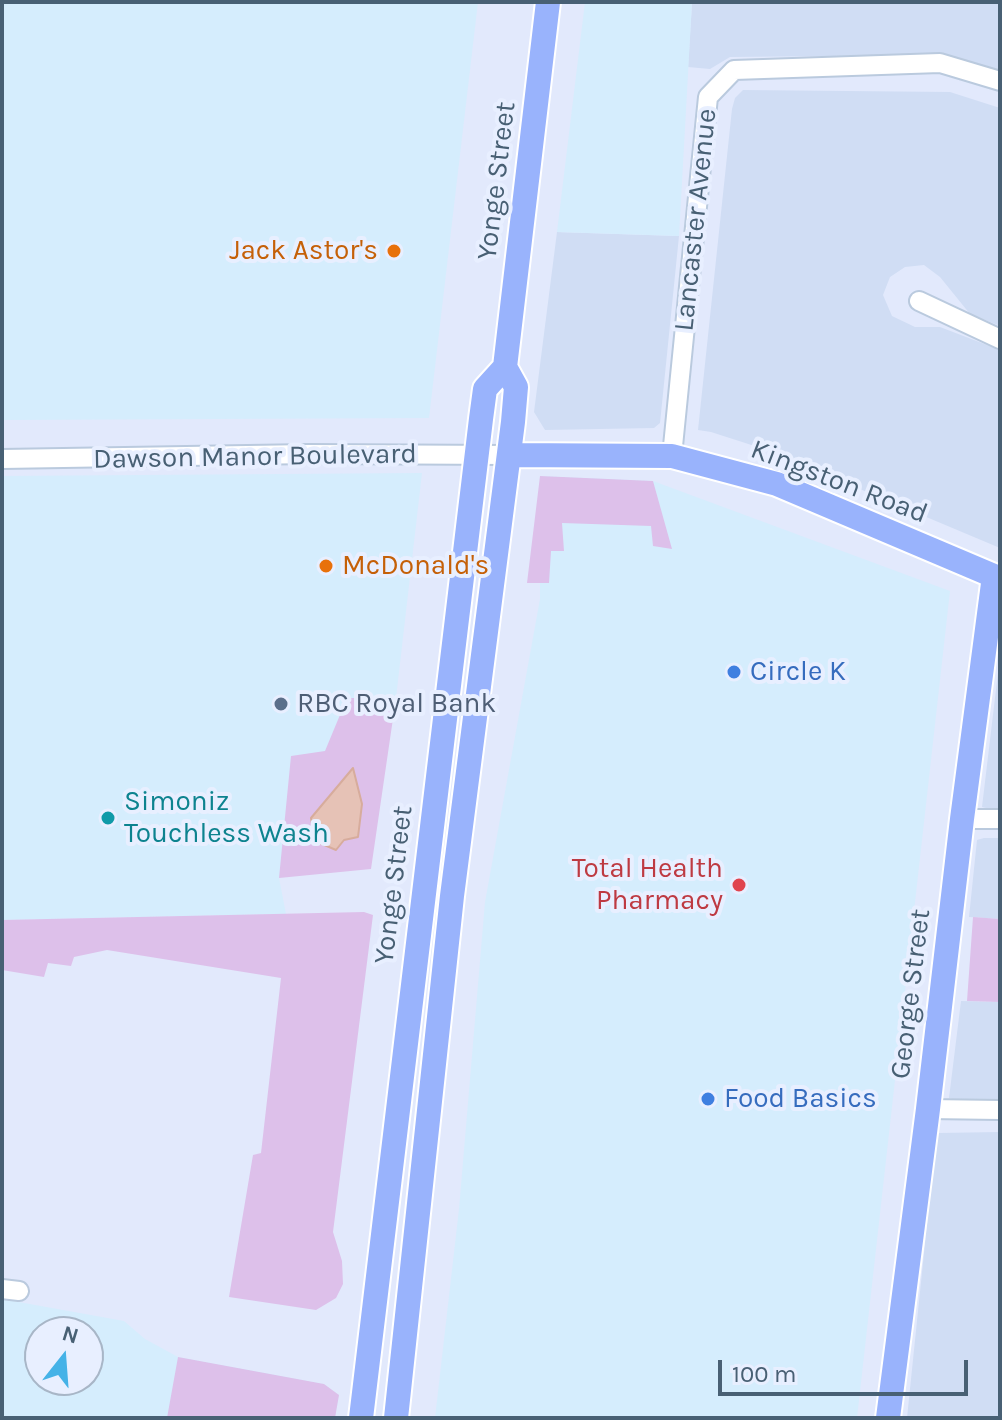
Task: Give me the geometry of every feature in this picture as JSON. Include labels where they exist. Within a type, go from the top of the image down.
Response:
[{"type":"main road","name":"Yonge Street","points":[[396,1418],[452,896],[509,455],[516,387],[505,367],[548,2]]},
{"type":"main road","name":"Yonge Street","points":[[361,1418],[485,389],[505,367]]},
{"type":"main road","name":"Kingston Road","points":[[509,455],[672,456],[777,484],[997,577]]},
{"type":"main road","name":"George Street","points":[[888,1418],[962,819],[997,577]]},
{"type":"street","name":"Lancaster Avenue","points":[[672,456],[708,97],[734,70],[940,63],[1000,81]]},
{"type":"street","points":[[919,301],[1000,339]]},
{"type":"street","name":"Dawson Manor Boulevard","points":[[2,459],[309,454],[509,455]]},
{"type":"street","points":[[962,819],[1000,819]]},
{"type":"street","points":[[928,1109],[1000,1110]]},
{"type":"shaded area","points":[[2,2],[478,2],[429,418],[2,420]]},
{"type":"shaded area","points":[[585,2],[692,2],[679,236],[557,232]]},
{"type":"shaded area","points":[[692,2],[1000,2],[1000,72],[934,55],[730,57],[710,69],[688,67]]},
{"type":"shaded area","points":[[743,90],[950,92],[1000,108],[1000,326],[970,314],[940,277],[924,265],[905,267],[890,277],[883,295],[892,316],[915,327],[940,327],[1000,350],[1000,548],[767,450],[698,430],[732,109],[735,98]]},
{"type":"shaded area","points":[[557,232],[679,236],[660,423],[654,428],[545,430],[534,412]]},
{"type":"shaded area","points":[[422,473],[396,698],[347,698],[279,878],[286,914],[2,920],[2,476]]},
{"type":"shaded area","points":[[540,476],[653,481],[950,591],[857,1418],[435,1418],[459,1209],[485,902],[540,599]]},
{"type":"shaded area","points":[[540,476],[653,481],[672,549],[653,546],[651,526],[562,523],[564,551],[551,551],[549,583],[527,583]]},
{"type":"shaded area","points":[[1000,656],[1000,810],[994,810],[982,807]]},
{"type":"shaded area","points":[[347,698],[396,698],[371,869],[279,878],[291,756],[325,751]]},
{"type":"shaded area","points":[[353,768],[362,804],[358,837],[344,840],[336,850],[315,841],[311,818]]},
{"type":"shaded area","points":[[1000,838],[1000,919],[969,917],[977,840]]},
{"type":"shaded area","points":[[364,912],[373,915],[333,1232],[342,1261],[343,1284],[336,1298],[316,1310],[229,1297],[253,1155],[261,1153],[281,978],[107,950],[74,957],[71,966],[48,963],[44,977],[2,970],[2,920]]},
{"type":"shaded area","points":[[973,917],[1000,919],[1000,1002],[967,1001]]},
{"type":"shaded area","points":[[961,1001],[1000,1002],[1000,1103],[964,1104],[949,1098]]},
{"type":"shaded area","points":[[1000,1132],[1000,1418],[907,1418],[938,1133]]},
{"type":"shaded area","points":[[2,1299],[96,1316],[24,1316],[24,1396],[104,1396],[104,1317],[124,1321],[145,1339],[178,1357],[324,1384],[339,1395],[335,1418],[2,1418]]},
{"type":"shaded area","points":[[178,1357],[324,1384],[339,1395],[335,1418],[167,1418]]},
{"type":"place","name":"Jack Astor's","points":[[394,251]]},
{"type":"place","name":"McDonald's","points":[[326,566]]},
{"type":"place","name":"Circle K","points":[[734,672]]},
{"type":"place","name":"RBC Royal Bank","points":[[281,704]]},
{"type":"place","name":"Simoniz Touchless Wash","points":[[108,818]]},
{"type":"place","name":"Total Health Pharmacy","points":[[739,885]]},
{"type":"place","name":"Food Basics","points":[[708,1099]]}]
